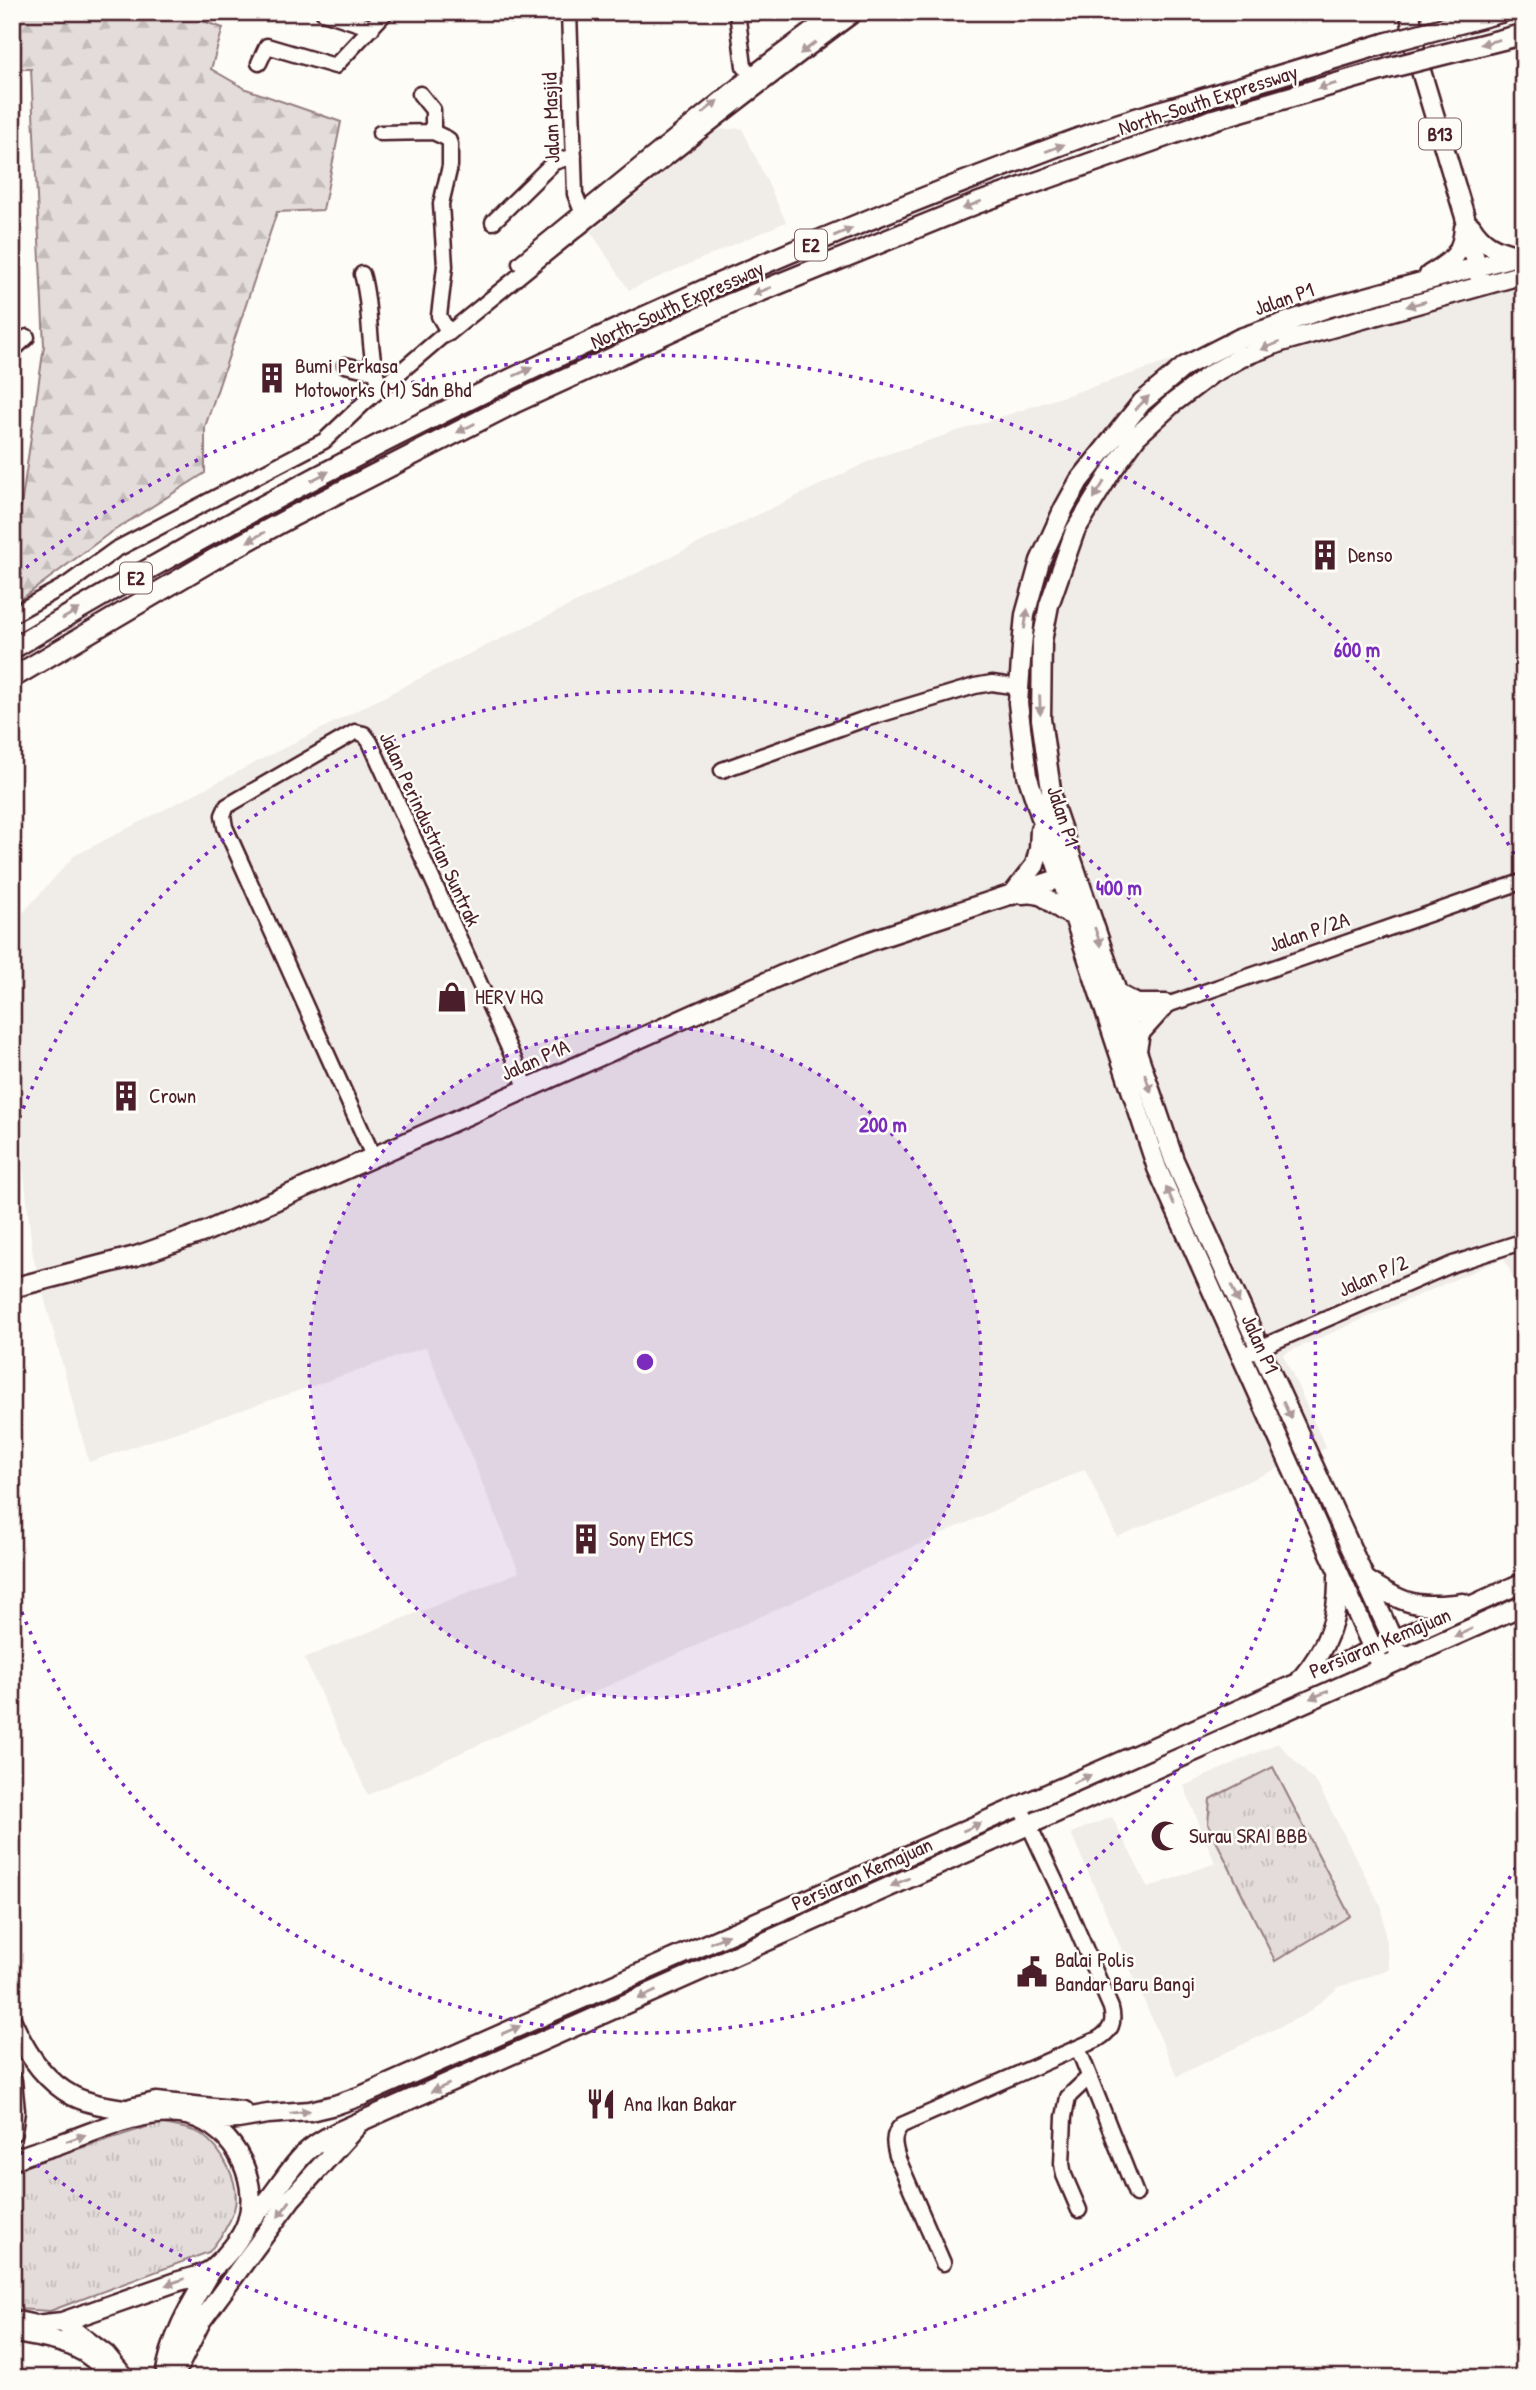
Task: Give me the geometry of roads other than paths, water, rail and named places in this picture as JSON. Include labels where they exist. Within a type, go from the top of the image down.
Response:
[{"type":"highway","name":"North–South Expressway","points":[[12,649],[260,507],[505,380],[709,288],[952,186],[1108,128],[1386,43],[1502,12]]},
{"type":"highway","name":"North–South Expressway","points":[[12,678],[216,558],[295,515],[516,402],[732,303],[991,198],[1215,119],[1524,34]]},
{"type":"highway","points":[[12,686],[57,650]]},
{"type":"main road","name":"B13","points":[[1410,12],[1415,51],[1465,217],[1482,286]]},
{"type":"main road","points":[[1465,217],[1477,236],[1490,248],[1521,255]]},
{"type":"main road","points":[[1414,285],[1456,256],[1462,246],[1465,217]]},
{"type":"main road","name":"Jalan P1","points":[[1402,1660],[1174,1160],[1137,1051],[1118,1022],[1118,994],[1068,876],[1041,823],[1027,775],[1019,714],[1025,615],[1049,538],[1079,481],[1142,402],[1185,366],[1240,338],[1330,307],[1521,255]]},
{"type":"main road","name":"Jalan P1","points":[[1382,1669],[1157,1168],[1118,1022],[1072,915],[1068,876],[1046,767],[1041,719],[1042,641],[1049,605],[1065,555],[1087,509],[1137,436],[1173,403],[1211,374],[1244,356],[1281,342],[1524,274]]},
{"type":"main road","points":[[1012,895],[1035,865],[1041,823]]},
{"type":"main road","name":"Jalan P1A","points":[[12,1288],[136,1256],[207,1231],[782,975],[873,940],[1068,876]]},
{"type":"main road","points":[[1012,895],[1044,895],[1065,913],[1072,915]]},
{"type":"main road","points":[[1118,994],[1137,1004],[1166,1004]]},
{"type":"main road","points":[[1137,1051],[1140,1033],[1166,1004]]},
{"type":"main road","points":[[1296,1685],[1319,1657],[1328,1639],[1337,1611],[1338,1572]]},
{"type":"main road","points":[[1364,1578],[1394,1597],[1413,1605],[1433,1606],[1480,1601]]},
{"type":"main road","name":"Persiaran Kemajuan","points":[[155,2115],[178,2114],[208,2121],[237,2119],[268,2113],[310,2111],[361,2095],[1296,1685],[1524,1582]]},
{"type":"main road","name":"Persiaran Kemajuan","points":[[165,2378],[175,2336],[211,2270],[236,2242],[247,2222],[268,2202],[287,2173],[320,2141],[1524,1605]]},
{"type":"main road","points":[[12,2021],[34,2062],[61,2088],[82,2099],[155,2115]]},
{"type":"main road","points":[[12,2132],[15,2111],[13,2090]]},
{"type":"main road","points":[[128,2109],[156,2102],[268,2113]]},
{"type":"main road","points":[[12,2161],[123,2122],[155,2115]]},
{"type":"main road","points":[[208,2121],[221,2131],[232,2145],[247,2176],[250,2201],[247,2222]]},
{"type":"main road","points":[[173,2378],[201,2320],[292,2198],[361,2121]]},
{"type":"main road","points":[[12,2320],[36,2325],[62,2322],[211,2270]]},
{"type":"main road","points":[[62,2322],[106,2355],[125,2378]]},
{"type":"main road","points":[[12,2332],[76,2347],[91,2355],[111,2378]]},
{"type":"street","points":[[323,12],[372,28]]},
{"type":"street","points":[[259,62],[267,46],[335,66],[386,12]]},
{"type":"street","name":"Jalan Masjid","points":[[569,12],[575,194],[584,216]]},
{"type":"street","points":[[737,12],[744,66],[755,79]]},
{"type":"street","points":[[12,615],[68,584],[115,550],[324,441],[445,332],[835,12]]},
{"type":"street","points":[[755,79],[856,12]]},
{"type":"street","points":[[420,93],[433,110],[433,132]]},
{"type":"street","points":[[380,133],[433,132],[448,139],[450,144],[450,166],[441,204],[445,266],[439,316],[445,332]]},
{"type":"street","points":[[493,222],[554,162],[574,156]]},
{"type":"street","points":[[362,274],[368,292],[375,372],[381,388]]},
{"type":"street","points":[[12,351],[27,337]]},
{"type":"street","points":[[345,365],[375,372]]},
{"type":"street","points":[[722,770],[862,720],[975,686],[992,683],[1019,687]]},
{"type":"street","name":"Jalan Perindustrian Suntrak","points":[[373,1156],[225,827],[223,815],[227,806],[355,732],[364,734],[370,741],[527,1088]]},
{"type":"street","name":"Jalan P/2A","points":[[1118,1022],[1524,881]]},
{"type":"street","name":"Jalan P/2","points":[[1241,1356],[1453,1264],[1524,1241]]},
{"type":"street","points":[[943,2263],[898,2159],[894,2142],[897,2130],[1078,2048],[1105,2035],[1111,2029],[1113,2015],[1020,1806]]},
{"type":"street","points":[[1078,2048],[1136,2194]]},
{"type":"street","points":[[1079,2210],[1062,2164],[1063,2117],[1068,2096],[1089,2077]]},
{"type":"place","name":"Bumi Perkasa Motoworks (M) Sdn Bhd","points":[[272,378]]},
{"type":"place","name":"Denso","points":[[1325,555]]},
{"type":"place","name":"HERV HQ","points":[[452,997]]},
{"type":"place","name":"Crown","points":[[126,1096]]},
{"type":"place","name":"Sony EMCS","points":[[586,1539]]},
{"type":"place","name":"Surau SRAI BBB","points":[[1166,1836]]},
{"type":"place","name":"Balai Polis Bandar Baru Bangi","points":[[1032,1972]]},
{"type":"place","name":"Ana Ikan Bakar","points":[[601,2104]]}]
